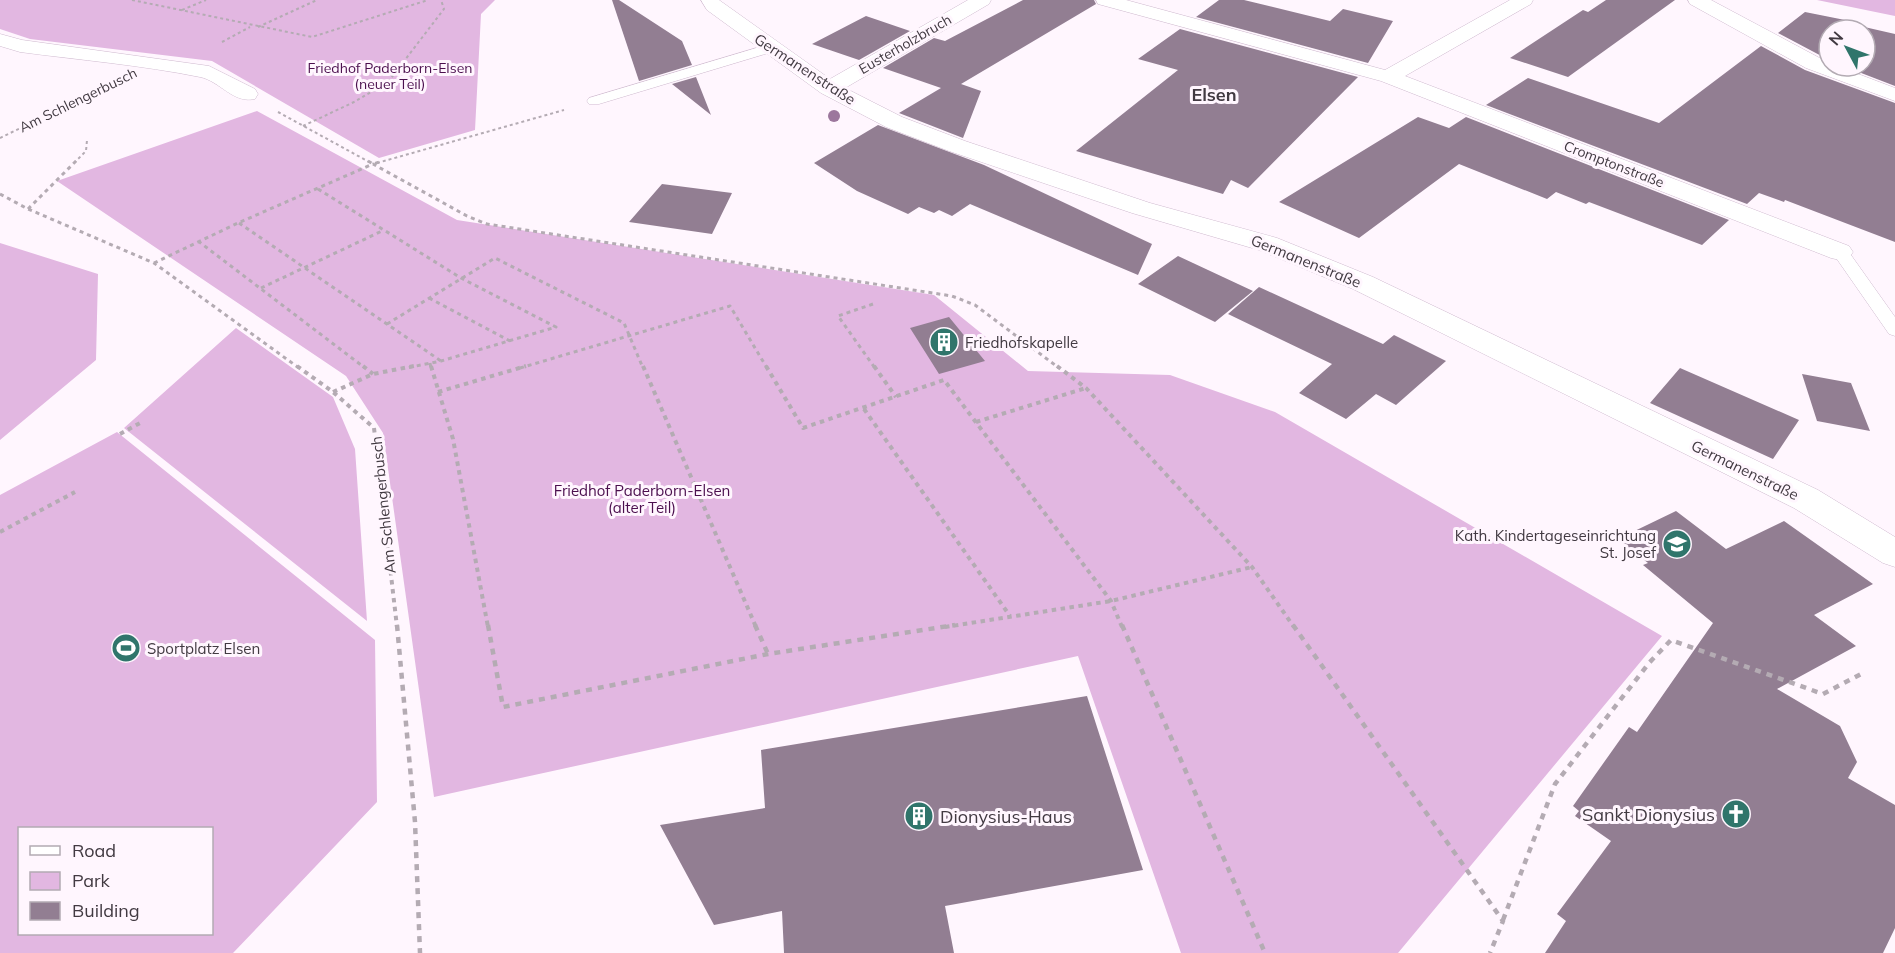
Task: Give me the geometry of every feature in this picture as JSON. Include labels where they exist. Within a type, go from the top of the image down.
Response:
[{"type":"street","name":"Germanenstraße","points":[[710,0],[714,6],[770,48],[829,88],[894,122],[957,146],[1141,207],[1268,244],[1304,257],[1363,283],[1806,500],[1895,554]]},
{"type":"street","name":"Eusterholzbruch","points":[[829,88],[982,0]]},
{"type":"street","name":"Cromptonstraße","points":[[1105,0],[1388,77],[1840,252]]},
{"type":"street","points":[[1388,77],[1524,0]]},
{"type":"street","points":[[1697,0],[1813,64],[1895,95]]},
{"type":"street","name":"Am Schlengerbusch","points":[[0,40],[20,46],[209,72],[247,94]]},
{"type":"lane","points":[[594,101],[770,48]]},
{"type":"lane","points":[[1840,252],[1895,330]]},
{"type":"path","points":[[132,0],[312,38],[428,0]]},
{"type":"path","points":[[182,11],[206,0]]},
{"type":"path","points":[[257,28],[317,0]]},
{"type":"path","points":[[303,126],[354,102],[388,82],[444,9],[441,0]]},
{"type":"path","name":"Am Schlengerbusch","points":[[0,138],[155,63]]},
{"type":"path","points":[[247,94],[467,216],[487,224],[952,296],[975,305],[1086,388],[1252,567],[1503,921]]},
{"type":"path","points":[[154,262],[238,222],[374,164],[594,101]]},
{"type":"path","points":[[28,209],[86,150],[87,140]]},
{"type":"path","points":[[317,189],[461,278],[556,327],[441,361],[373,374],[333,392]]},
{"type":"path","name":"Am Schlengerbusch","points":[[0,194],[28,209],[154,262],[333,392],[374,428],[396,623],[419,877],[420,953]]},
{"type":"path","points":[[238,222],[441,361]]},
{"type":"path","points":[[260,288],[382,230]]},
{"type":"path","points":[[198,241],[373,374]]},
{"type":"path","points":[[387,324],[495,258],[624,323],[768,654]]},
{"type":"path","points":[[428,298],[511,341]]},
{"type":"path","points":[[873,304],[838,316],[896,397]]},
{"type":"path","points":[[438,392],[730,306],[803,428],[944,380],[1111,601],[1265,953]]},
{"type":"path","points":[[430,363],[453,439],[503,707],[768,654],[1111,601],[1252,567]]},
{"type":"path","points":[[976,422],[1086,388]]},
{"type":"path","points":[[864,409],[1010,616]]},
{"type":"path","points":[[120,434],[140,423]]},
{"type":"path","points":[[0,532],[75,492]]},
{"type":"path","points":[[1490,953],[1555,784],[1649,663],[1671,640],[1823,694],[1861,674]]},
{"type":"green space","name":"Friedhof Paderborn-Elsen (neuer Teil)","points":[[0,0],[495,0],[481,14],[475,130],[379,158],[212,61],[30,39],[0,29]]},
{"type":"green space","points":[[1817,0],[1895,0],[1895,16]]},
{"type":"green space","name":"Friedhof Paderborn-Elsen (alter Teil)","points":[[257,111],[457,220],[934,295],[1028,371],[1170,375],[1275,412],[1662,636],[1398,953],[1181,953],[1078,656],[434,797],[383,433],[346,376],[57,181]]},
{"type":"green space","points":[[0,243],[98,274],[96,360],[0,440]]},
{"type":"green space","points":[[236,328],[333,397],[355,449],[367,621],[124,428]]},
{"type":"green space","name":"Sportplatz Elsen","points":[[117,432],[375,640],[377,802],[233,953],[0,953],[0,495]]},
{"type":"building","points":[[612,0],[619,0],[682,41],[692,65],[639,81]]},
{"type":"building","points":[[1023,0],[1094,0],[1096,4],[961,84],[981,91],[963,138],[899,113],[941,88],[883,68],[934,38],[945,41]]},
{"type":"building","points":[[1219,0],[1244,0],[1330,21],[1343,9],[1393,21],[1368,63],[1196,17]]},
{"type":"building","points":[[1606,0],[1675,0],[1568,77],[1510,58],[1583,10],[1588,12]]},
{"type":"building","points":[[1805,12],[1835,18],[1817,18],[1817,54],[1778,33]]},
{"type":"building","points":[[866,16],[910,31],[859,60],[812,44]]},
{"type":"building","points":[[1180,29],[1358,77],[1248,188],[1231,180],[1223,194],[1076,151],[1178,70],[1138,59]]},
{"type":"building","points":[[1877,30],[1895,34],[1895,86],[1874,78],[1877,78]]},
{"type":"building","points":[[1761,46],[1817,74],[1817,78],[1827,78],[1895,103],[1895,242],[1785,200],[1784,202],[1759,193],[1747,204],[1486,105],[1528,78],[1659,123]]},
{"type":"building","points":[[696,77],[711,115],[672,84]]},
{"type":"building","points":[[1418,117],[1449,128],[1466,117],[1729,220],[1702,245],[1589,202],[1586,204],[1556,192],[1547,199],[1459,164],[1359,238],[1279,202]]},
{"type":"building","points":[[878,125],[984,165],[1152,244],[1138,275],[970,204],[952,216],[939,210],[934,213],[919,207],[908,214],[857,191],[814,163]]},
{"type":"building","points":[[662,184],[732,193],[712,234],[629,222]]},
{"type":"building","points":[[1178,256],[1253,291],[1215,322],[1138,284]]},
{"type":"building","points":[[1259,287],[1383,344],[1394,335],[1446,361],[1396,405],[1376,394],[1346,419],[1299,393],[1332,364],[1228,314]]},
{"type":"building","name":"Friedhofskapelle","points":[[949,317],[985,361],[939,374],[910,328]]},
{"type":"building","points":[[1680,368],[1799,420],[1773,459],[1650,403]]},
{"type":"building","points":[[1802,374],[1851,383],[1870,431],[1817,421]]},
{"type":"building","name":"Sankt Dionysius","points":[[1676,511],[1726,549],[1784,521],[1873,584],[1814,615],[1856,646],[1777,689],[1840,726],[1857,762],[1848,778],[1895,805],[1895,928],[1883,953],[1545,953],[1566,921],[1557,914],[1611,841],[1575,816],[1579,811],[1573,806],[1629,727],[1637,732],[1713,623],[1643,565],[1648,563],[1618,539]]},
{"type":"building","name":"Dionysius-Haus","points":[[1087,696],[1143,870],[945,906],[954,953],[784,953],[782,911],[714,925],[660,825],[765,808],[761,750]]},
{"type":"place","name":"Friedhofskapelle","points":[[944,342]]},
{"type":"place","name":"Kath. Kindertageseinrichtung St. Josef","points":[[1677,544]]},
{"type":"place","name":"Sportplatz Elsen","points":[[126,648]]},
{"type":"place","name":"Sankt Dionysius","points":[[1736,814]]},
{"type":"place","name":"Dionysius-Haus","points":[[919,816]]},
{"type":"district","name":"Elsen","points":[[1214,94]]}]
